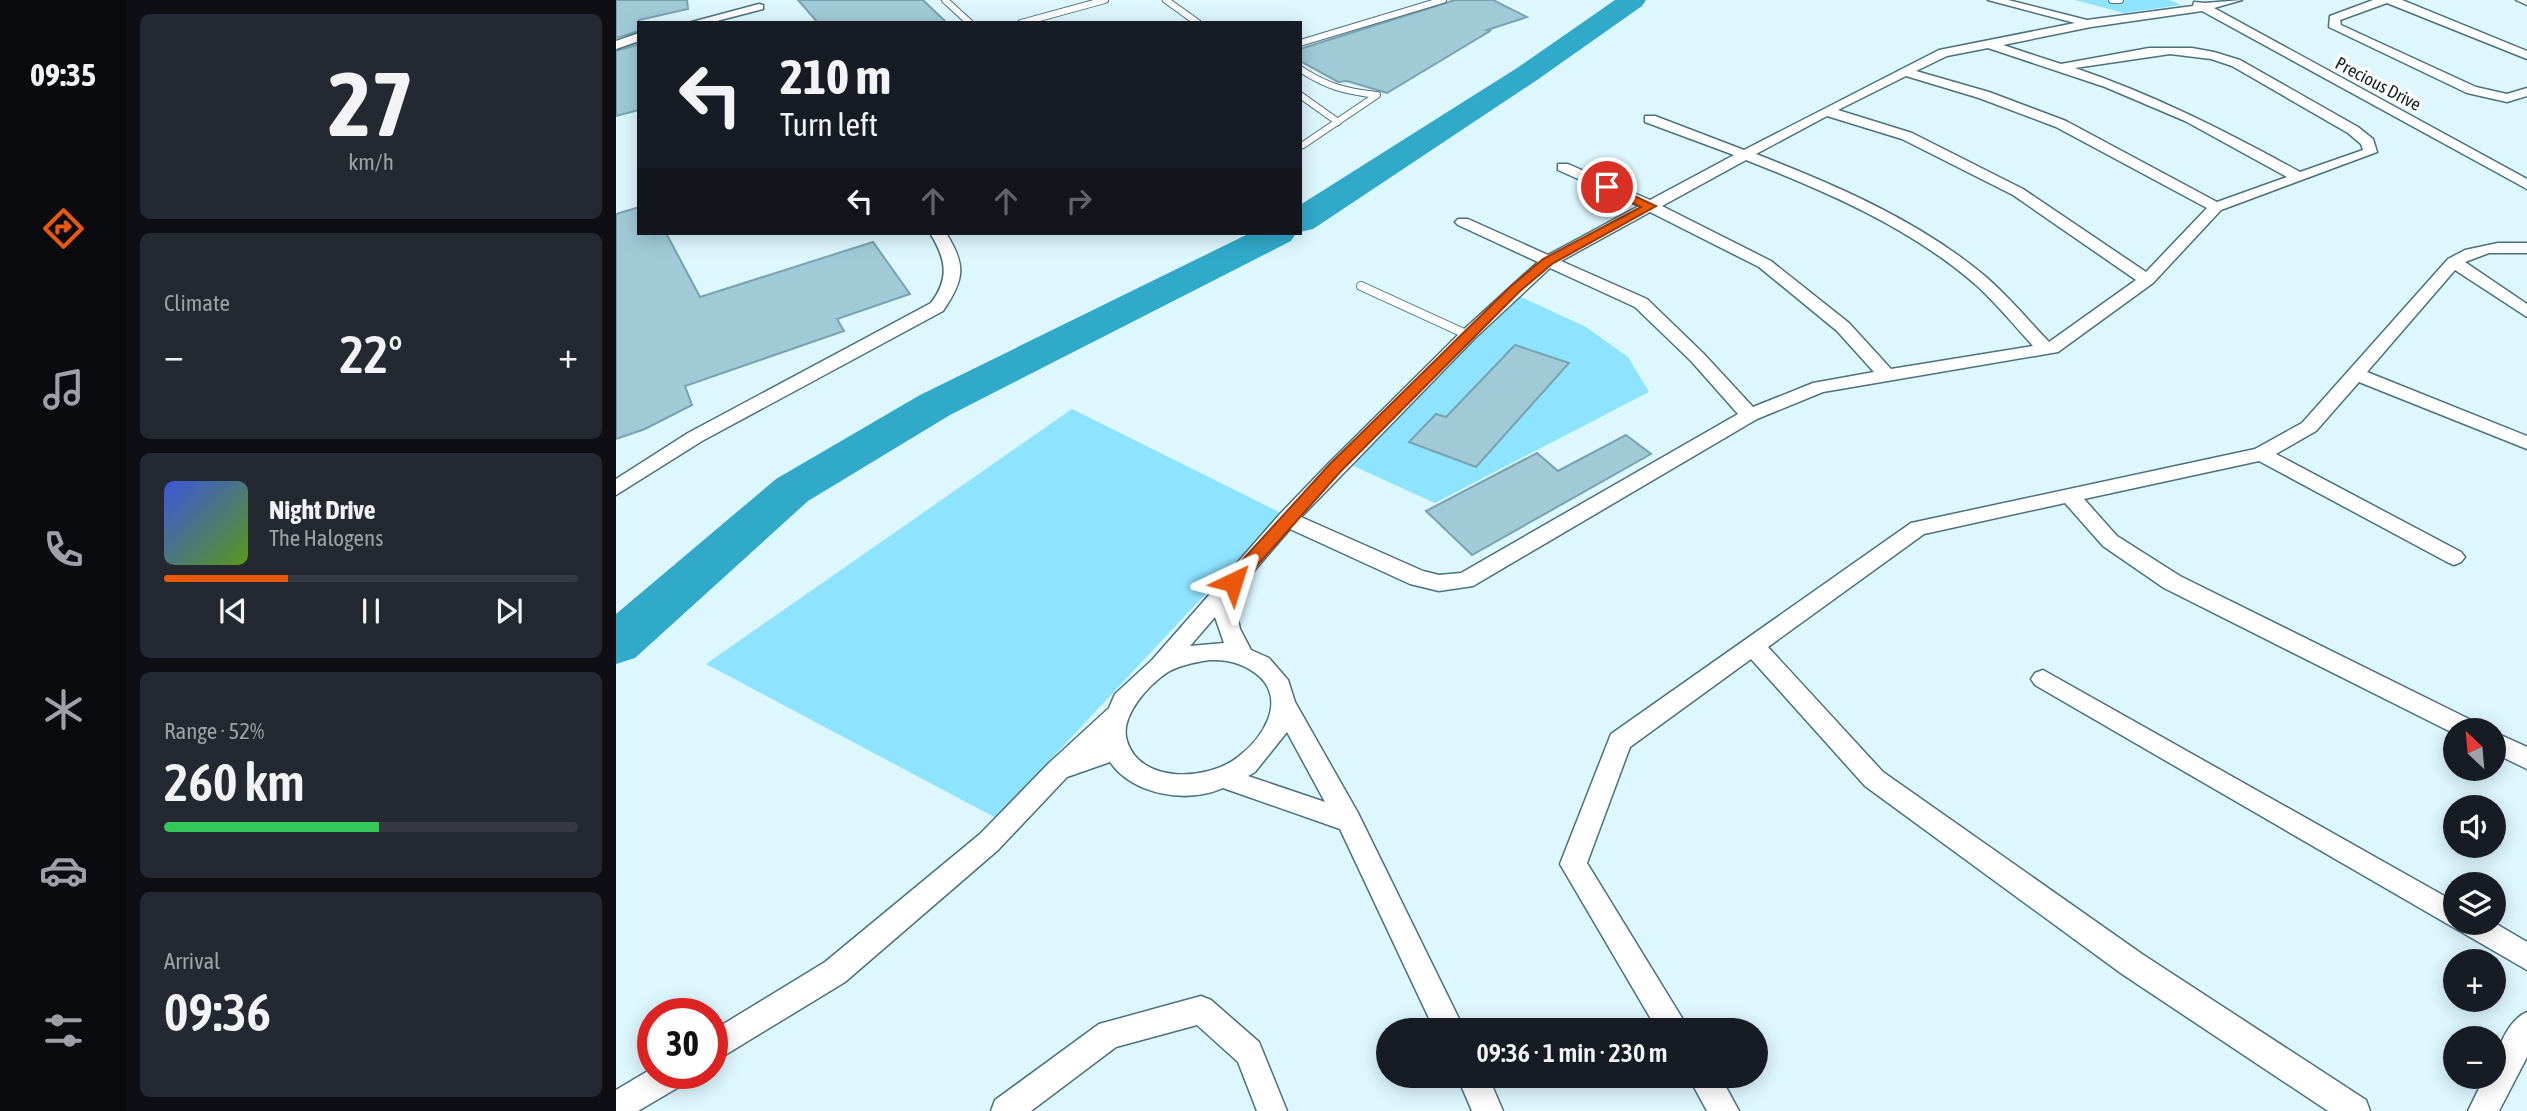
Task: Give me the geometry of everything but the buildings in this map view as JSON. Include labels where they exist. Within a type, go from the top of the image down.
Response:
[{"type":"street","points":[[1994,0],[2091,23]]},
{"type":"street","name":"Precious Drive","points":[[2175,0],[2200,8],[2527,185]]},
{"type":"street","points":[[1160,666],[1287,519],[1468,335],[1547,262],[1826,111],[1943,53],[2091,23],[2200,8],[2236,0]]},
{"type":"street","points":[[2384,0],[2334,18],[2335,27],[2472,90],[2507,98],[2527,92]]},
{"type":"street","points":[[2391,0],[2527,55]]},
{"type":"street","points":[[2522,0],[2527,2]]},
{"type":"street","points":[[702,21],[760,7]]},
{"type":"street","points":[[616,37],[637,36]]},
{"type":"street","points":[[616,45],[637,37]]},
{"type":"street","points":[[1988,44],[2110,84],[2190,118],[2298,177]]},
{"type":"street","points":[[1287,519],[1418,578],[1439,583],[1465,580],[1750,415],[1819,387],[2052,348],[2147,280],[2216,207],[2370,152],[2368,142],[2353,130],[2236,63],[2199,51],[2166,49],[2062,67]]},
{"type":"street","points":[[1904,72],[1984,95],[2061,124],[2216,207]]},
{"type":"street","points":[[1826,111],[1907,136],[2018,192],[2147,280]]},
{"type":"street","points":[[1650,119],[1839,192],[1903,225],[1973,275],[2046,349]]},
{"type":"street","points":[[1563,167],[1650,206],[1765,264],[1843,327],[1887,376]]},
{"type":"street","points":[[1463,222],[1641,303],[1697,357],[1750,415]]},
{"type":"street","points":[[616,488],[695,437],[937,307],[951,289],[955,273],[951,253],[939,235]]},
{"type":"street","points":[[1667,1018],[1573,864],[1620,741],[1918,528],[2261,454],[2309,428],[2454,262],[2483,249],[2527,248]]},
{"type":"street","points":[[2454,262],[2527,312]]},
{"type":"street","points":[[2355,374],[2527,443]]},
{"type":"street","points":[[2261,454],[2454,557]]},
{"type":"street","points":[[2069,495],[2110,541],[2172,582],[2445,718]]},
{"type":"street","points":[[1233,582],[1226,603],[1225,625],[1242,654]]},
{"type":"street","points":[[1753,646],[1874,779],[2132,964],[2355,1111]]},
{"type":"street","points":[[1284,704],[1280,725],[1268,745],[1248,764],[1224,778],[1196,786],[1169,786],[1144,780],[1126,768],[1115,750],[1112,734],[1115,716],[1124,697],[1140,680],[1160,666],[1187,655],[1216,651],[1242,654],[1264,665],[1278,682],[1284,704],[1349,821],[1444,1018]]},
{"type":"street","points":[[2043,679],[2443,909]]},
{"type":"street","points":[[728,1038],[835,972],[989,842],[1058,770],[1115,716]]},
{"type":"street","points":[[2506,748],[2527,759]]},
{"type":"street","points":[[1058,770],[1115,750]]},
{"type":"street","points":[[1224,778],[1349,821]]},
{"type":"street","points":[[2489,935],[2527,957]]},
{"type":"street","points":[[1006,1111],[1109,1034],[1202,1010],[1249,1052],[1272,1111]]},
{"type":"street","points":[[2483,1111],[2527,1027]]},
{"type":"street","points":[[1477,1088],[1488,1111]]},
{"type":"street","points":[[1710,1088],[1724,1111]]},
{"type":"street","points":[[616,1107],[646,1089]]},
{"type":"lane","points":[[945,0],[968,21]]},
{"type":"lane","points":[[1028,21],[1105,0]]},
{"type":"lane","points":[[1166,0],[1195,21]]},
{"type":"lane","points":[[1302,42],[1443,0]]},
{"type":"lane","points":[[2112,0],[2120,0]]},
{"type":"lane","points":[[1302,70],[1340,91],[1377,95],[1303,145]]},
{"type":"lane","points":[[1302,96],[1338,122]]},
{"type":"lane","points":[[1361,286],[1468,335]]},
{"type":"shaded area","points":[[2075,0],[2170,0],[2181,5],[2124,13]]},
{"type":"shaded area","points":[[1517,295],[1586,327],[1628,357],[1649,392],[1435,503],[1349,464]]},
{"type":"shaded area","points":[[1072,409],[1281,513],[996,818],[706,664]]},
{"type":"waterway","points":[[1302,220],[1527,74],[1633,0]]},
{"type":"waterway","points":[[616,644],[792,490],[935,405],[1274,235]]},
{"type":"route","points":[[1233,582],[1287,519],[1335,469],[1515,290],[1547,262],[1650,206],[1607,187]]}]
